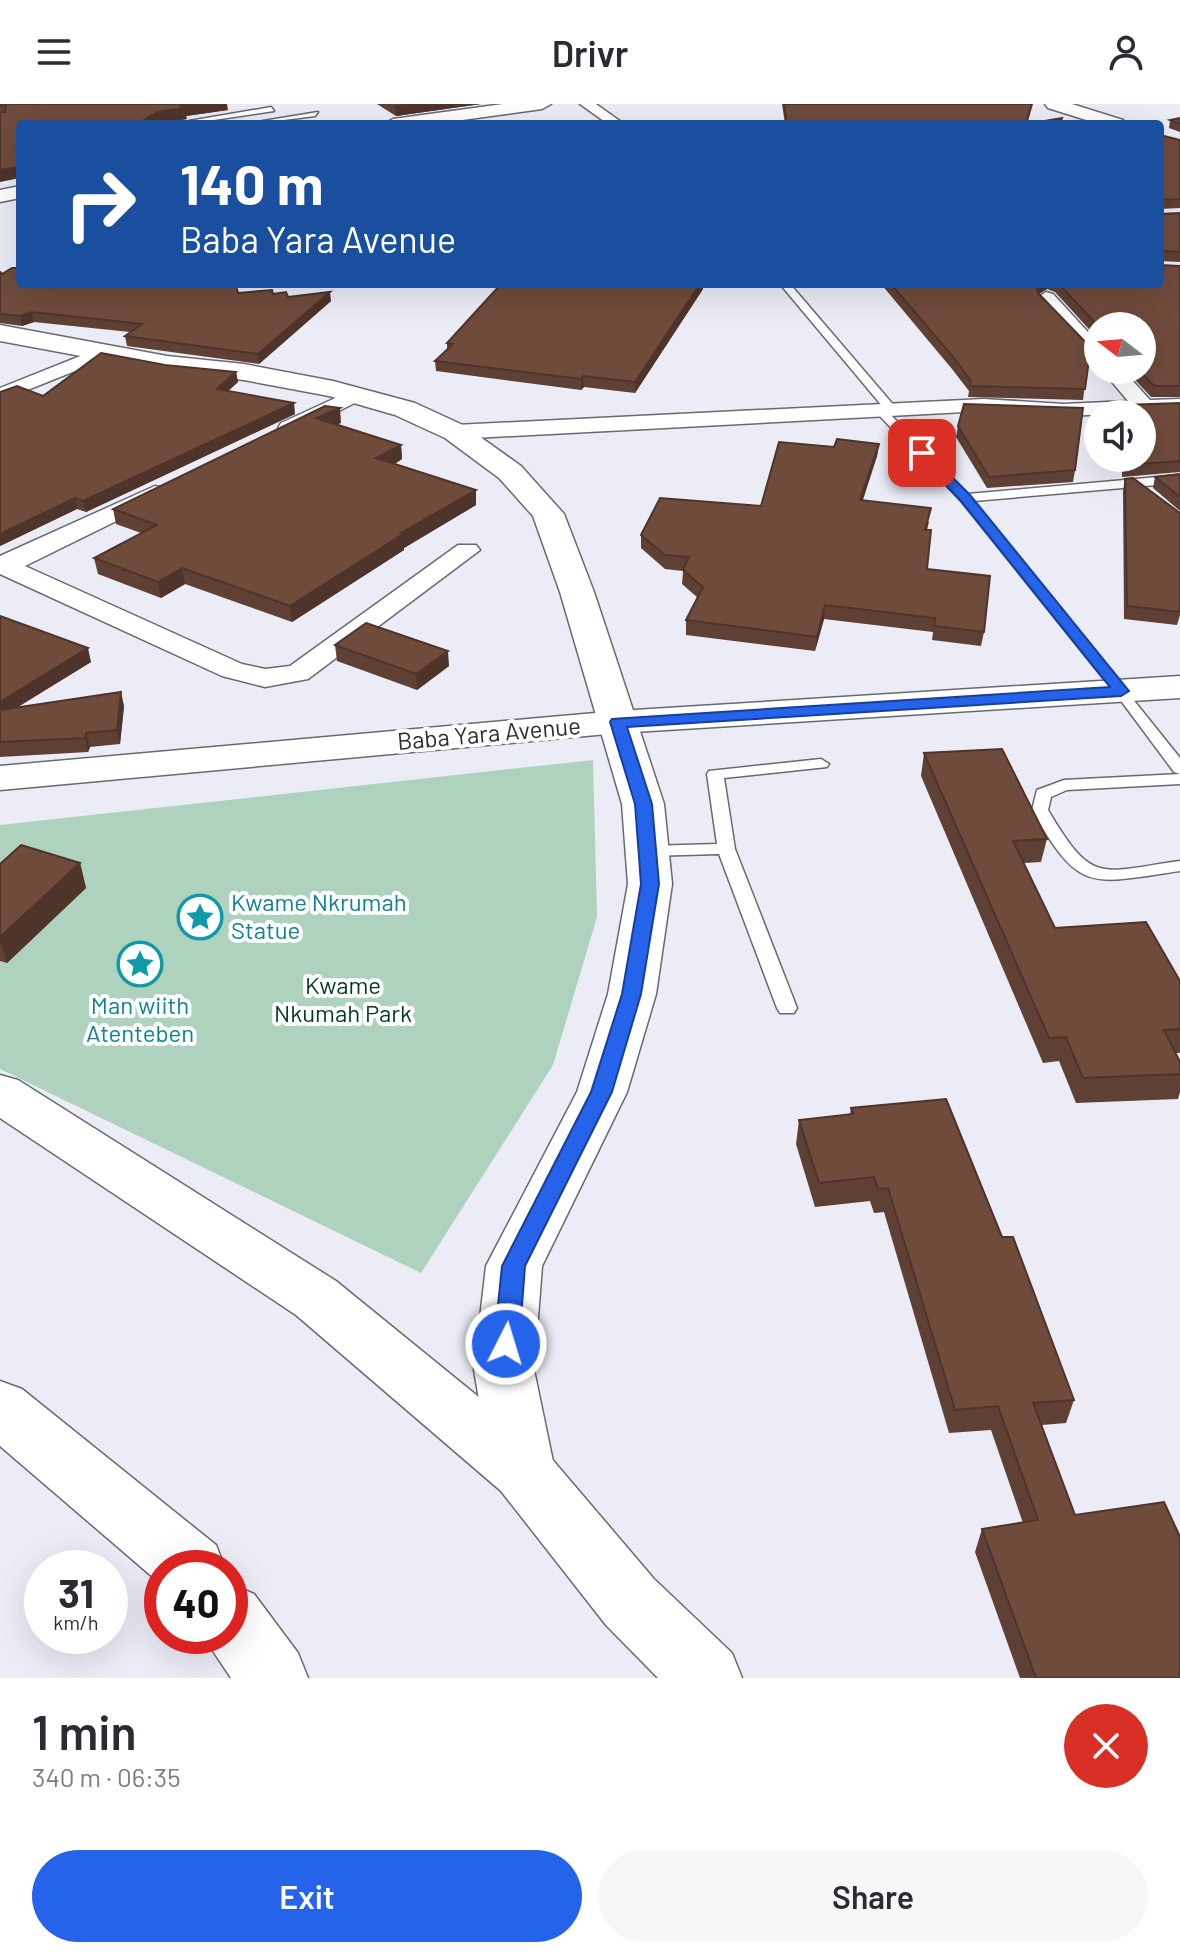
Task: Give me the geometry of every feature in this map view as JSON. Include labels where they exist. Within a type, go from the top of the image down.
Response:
[{"type":"street","points":[[387,104],[418,120],[542,104]]},
{"type":"street","points":[[587,104],[611,120]]},
{"type":"street","points":[[1054,104],[1104,120]]},
{"type":"street","points":[[1046,298],[1084,340]]},
{"type":"street","points":[[0,333],[167,364],[244,372],[355,395],[405,409],[455,432],[510,472],[548,514],[577,592],[643,804],[650,884],[632,994],[602,1092],[514,1266],[504,1370],[523,1471]]},
{"type":"street","points":[[0,395],[103,353]]},
{"type":"street","points":[[1124,384],[1139,400]]},
{"type":"street","points":[[271,436],[355,395]]},
{"type":"street","points":[[455,432],[1004,404],[1084,409]]},
{"type":"street","points":[[1156,406],[1180,405]]},
{"type":"street","points":[[2,565],[173,484]]},
{"type":"street","points":[[2,565],[232,670],[265,678],[298,673],[467,550]]},
{"type":"street","name":"Baba Yara Avenue","points":[[13,779],[618,722],[1180,687]]},
{"type":"street","points":[[0,1093],[316,1298],[523,1471],[630,1602],[707,1678]]},
{"type":"street","points":[[0,1408],[170,1550]]},
{"type":"street","points":[[248,1643],[273,1678]]},
{"type":"lane","points":[[281,120],[315,114],[299,104]]},
{"type":"lane","points":[[198,120],[268,106],[287,119]]},
{"type":"lane","points":[[788,288],[884,409],[965,498],[1180,769]]},
{"type":"lane","points":[[965,498],[1180,479]]},
{"type":"lane","points":[[1134,483],[1146,493]]},
{"type":"lane","points":[[787,1008],[726,849],[715,774],[821,764]]},
{"type":"lane","points":[[1180,779],[1064,785],[1043,794],[1040,810],[1068,856],[1081,868],[1107,875],[1180,866]]},
{"type":"lane","points":[[647,851],[726,849]]},
{"type":"green space","name":"Kwame Nkumah Park","points":[[593,760],[597,917],[553,1065],[421,1273],[0,1069],[0,825]]},
{"type":"building","points":[[197,104],[158,112],[144,120],[16,120],[16,168],[0,170],[0,112],[5,112],[6,106],[0,105]]},
{"type":"building","points":[[784,104],[1032,104],[1027,120],[786,120]]},
{"type":"building","points":[[1164,136],[1180,140],[1180,199],[1164,200]]},
{"type":"building","points":[[1180,213],[1180,252],[1164,251],[1164,214]]},
{"type":"building","points":[[1164,265],[1180,266],[1180,386],[1154,386],[1156,312],[1085,312],[1063,288],[1164,288]]},
{"type":"building","points":[[16,268],[16,288],[237,288],[238,293],[272,290],[273,294],[286,292],[288,297],[330,292],[258,354],[125,336],[142,324],[32,312],[20,316],[0,314],[0,272],[2,274]]},
{"type":"building","points":[[497,288],[697,288],[635,382],[583,376],[581,379],[435,361],[453,344],[447,343]]},
{"type":"building","points":[[894,288],[1037,288],[1038,293],[1084,341],[1085,389],[970,386],[971,381]]},
{"type":"building","points":[[101,353],[165,365],[236,372],[217,389],[294,403],[83,501],[75,498],[0,534],[0,392],[17,386],[43,396]]},
{"type":"building","points":[[1180,403],[1180,461],[1156,463],[1156,404]]},
{"type":"building","points":[[964,404],[1083,408],[1075,470],[989,477],[958,426]]},
{"type":"building","points":[[325,406],[340,408],[316,418],[401,445],[376,458],[476,490],[401,533],[290,606],[182,568],[158,582],[94,558],[157,525],[113,509]]},
{"type":"building","points":[[837,439],[879,444],[860,500],[931,508],[925,530],[931,530],[927,569],[990,576],[984,632],[934,626],[935,618],[825,605],[817,637],[686,620],[703,587],[683,570],[689,557],[665,555],[641,535],[660,498],[761,506],[779,442],[834,447]]},
{"type":"building","points":[[1180,474],[1180,497],[1155,477]]},
{"type":"building","points":[[1133,478],[1180,513],[1180,612],[1127,606],[1125,479]]},
{"type":"building","points":[[0,616],[88,648],[0,702]]},
{"type":"building","points":[[366,623],[448,651],[416,674],[335,645]]},
{"type":"building","points":[[121,692],[117,730],[86,733],[85,738],[0,742],[0,710]]},
{"type":"building","points":[[1002,749],[1047,839],[1013,841],[1055,928],[1146,922],[1180,981],[1180,1029],[1164,1030],[1180,1062],[1180,1074],[1083,1078],[1066,1037],[1049,1038],[924,753]]},
{"type":"building","points":[[21,845],[80,863],[0,937],[0,864]]},
{"type":"building","points":[[946,1099],[1002,1237],[1013,1237],[1074,1400],[1033,1403],[1075,1515],[1164,1502],[1180,1537],[1180,1678],[1036,1678],[982,1529],[1038,1520],[998,1406],[955,1410],[888,1188],[878,1189],[874,1177],[819,1183],[799,1120],[853,1114],[851,1108]]},
{"type":"place","name":"Kwame Nkrumah Statue","points":[[200,917]]},
{"type":"place","name":"Man wiith Atenteben","points":[[140,964]]},
{"type":"route","points":[[506,1344],[514,1266],[602,1092],[632,994],[650,884],[643,804],[618,722],[1121,691],[965,498],[922,453]]}]
